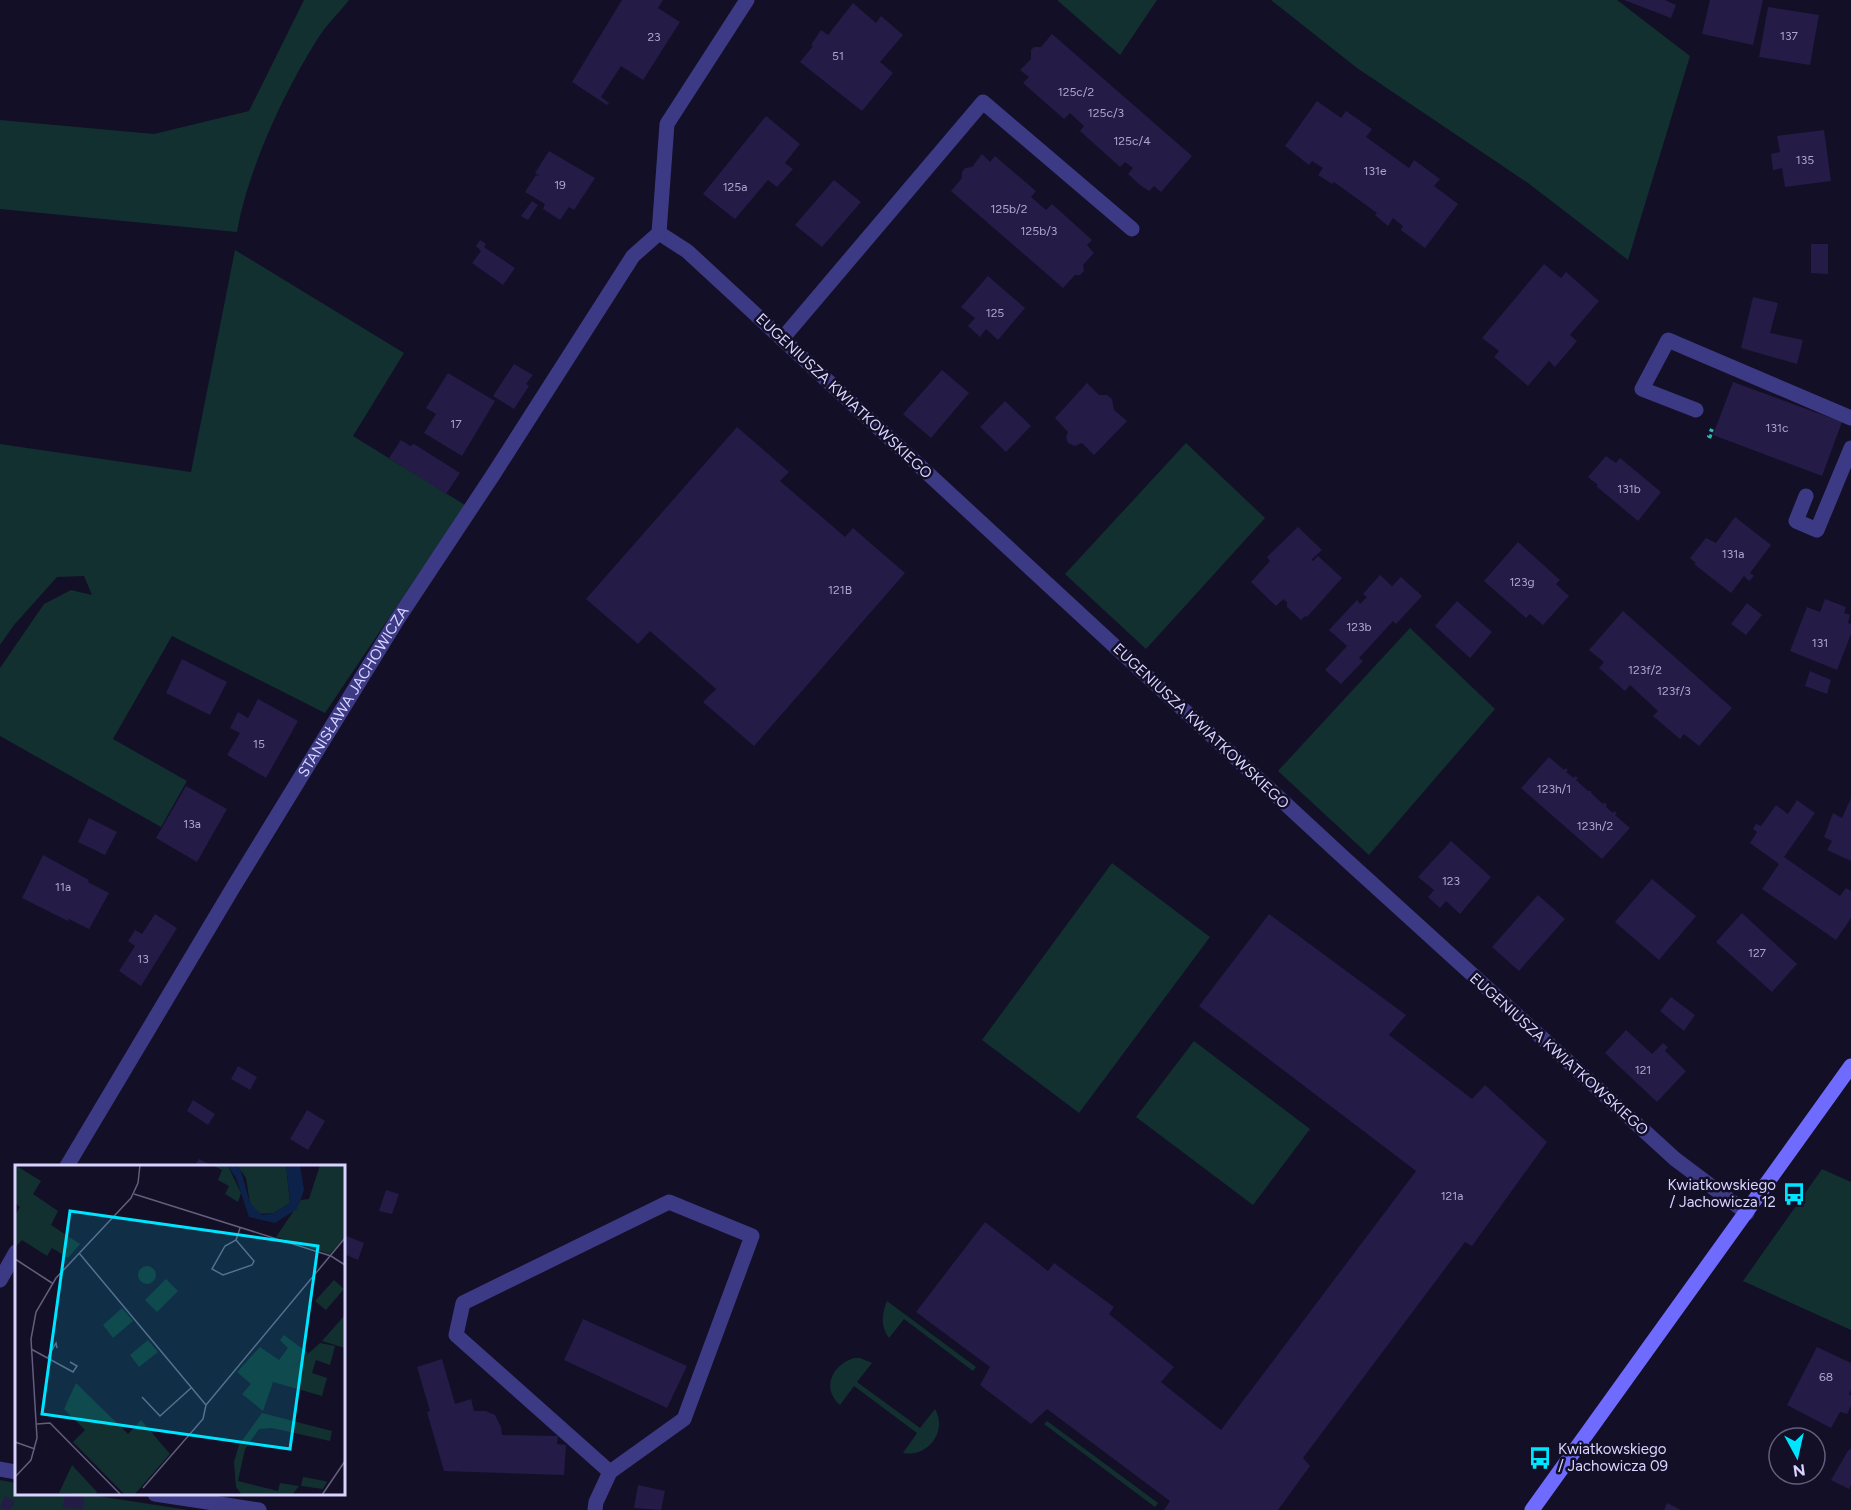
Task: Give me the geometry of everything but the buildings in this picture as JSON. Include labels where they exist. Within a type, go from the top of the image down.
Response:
[{"type":"street","points":[[659,233],[667,124],[747,0]]},
{"type":"street","points":[[782,339],[983,102],[1132,229]]},
{"type":"street","name":"EUGENIUSZA KWIATKOWSKIEGO","points":[[659,233],[687,251],[1334,849],[1675,1159],[1747,1213]]},
{"type":"street","name":"STANISŁAWA JACHOWICZA","points":[[68,1165],[240,876],[397,620],[633,256],[659,233]]},
{"type":"street","points":[[1696,410],[1642,389],[1668,340],[1851,418]]},
{"type":"street","points":[[1806,496],[1796,521],[1817,531],[1851,448]]},
{"type":"street","points":[[1532,1510],[1851,1066]]},
{"type":"street","points":[[595,1510],[596,1502],[610,1472],[684,1419],[752,1236],[669,1202],[463,1303],[456,1335],[610,1472]]},
{"type":"street","points":[[0,1280],[15,1254]]},
{"type":"street","points":[[0,1469],[15,1472]]},
{"type":"street","points":[[162,1495],[259,1510]]},
{"type":"green space","points":[[304,0],[349,0],[319,37],[290,86],[258,159],[242,208],[237,232],[0,209],[0,120],[154,134],[249,111]]},
{"type":"green space","points":[[1057,0],[1157,0],[1120,55]]},
{"type":"green space","points":[[1271,0],[1617,0],[1690,56],[1628,260],[1528,183],[1357,68]]},
{"type":"green space","points":[[235,250],[404,353],[353,436],[465,505],[325,713],[172,636],[113,739],[187,781],[161,827],[0,736],[0,668],[44,604],[71,590],[92,595],[84,576],[57,577],[14,625],[0,645],[0,444],[191,472]]},
{"type":"green space","points":[[1186,443],[1265,518],[1146,649],[1065,574]]},
{"type":"green space","points":[[1410,628],[1495,709],[1369,855],[1278,771]]},
{"type":"green space","points":[[1112,863],[1210,937],[1079,1113],[982,1040]]},
{"type":"green space","points":[[1194,1041],[1310,1129],[1253,1205],[1136,1117]]},
{"type":"green space","points":[[1822,1169],[1851,1182],[1851,1330],[1743,1281]]},
{"type":"green space","points":[[887,1301],[976,1367],[973,1371],[904,1319],[889,1338],[884,1329],[883,1320]]},
{"type":"green space","points":[[854,1358],[872,1363],[857,1382],[920,1428],[935,1409],[939,1426],[937,1434],[928,1447],[912,1453],[903,1453],[917,1433],[854,1386],[840,1405],[834,1398],[830,1385],[835,1371],[846,1361]]},
{"type":"green space","points":[[1047,1421],[1158,1503],[1155,1507],[1044,1424]]},
{"type":"green space","points":[[0,1480],[15,1483],[15,1495],[91,1495],[188,1510],[0,1510]]},
{"type":"place","name":"Kwiatkowskiego / Jachowicza 12","points":[[1794,1194]]},
{"type":"place","name":"Kwiatkowskiego / Jachowicza 09","points":[[1540,1458]]}]
